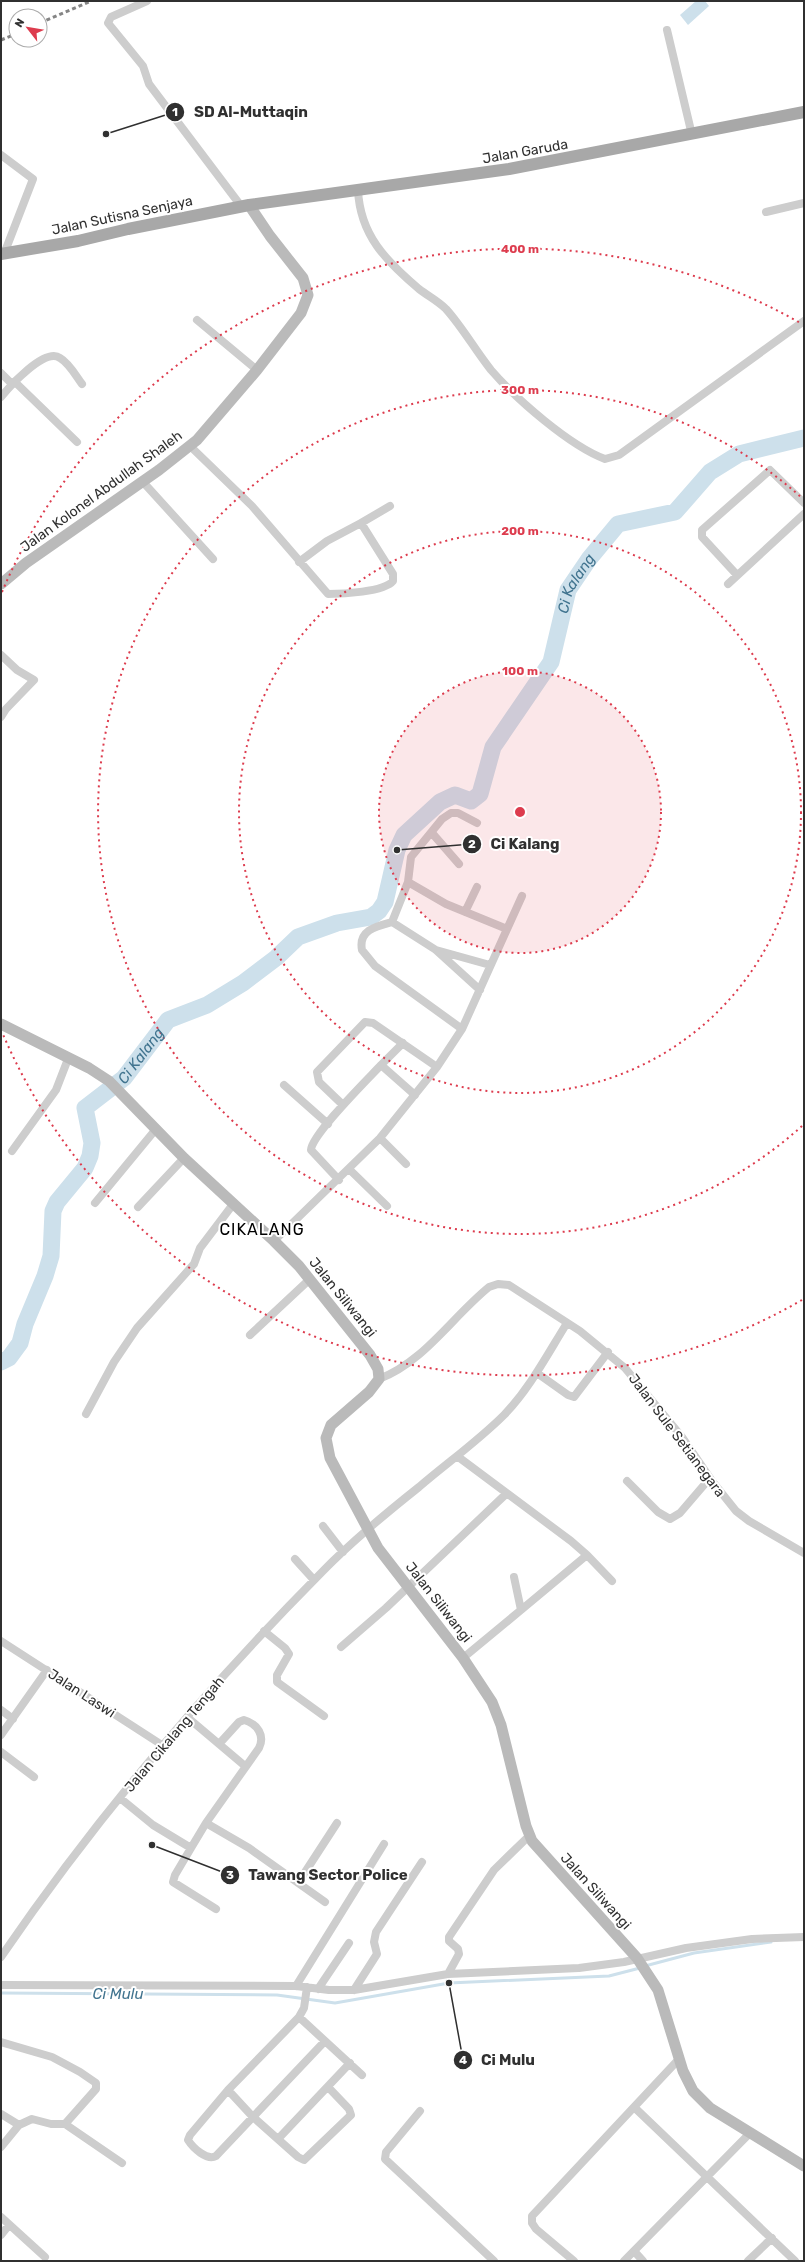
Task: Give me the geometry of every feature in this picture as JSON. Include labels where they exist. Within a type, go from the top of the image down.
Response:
[{"type":"main road","name":"Jalan Garuda","points":[[245,206],[509,170],[804,112]]},
{"type":"main road","name":"Jalan Sutisna Senjaya","points":[[2,254],[78,241],[128,229],[245,206]]},
{"type":"street","points":[[147,1],[110,17],[108,23],[143,66],[149,84],[245,206]]},
{"type":"street","points":[[667,30],[692,135]]},
{"type":"street","points":[[1,155],[33,179],[2,254]]},
{"type":"street","points":[[358,190],[361,216],[380,251],[404,275],[447,310],[491,369],[523,402],[596,456],[605,459],[619,455],[804,321]]},
{"type":"street","points":[[766,212],[804,203]]},
{"type":"street","name":"Jalan Kolonel Abdullah Shaleh","points":[[1,584],[26,563],[92,515],[143,482],[190,446],[211,425],[257,370],[301,313],[306,303],[308,291],[300,272],[245,206]]},
{"type":"street","points":[[197,320],[257,370]]},
{"type":"street","points":[[1,398],[13,383],[32,366],[56,356],[62,359],[82,384]]},
{"type":"street","points":[[1,373],[76,442]]},
{"type":"street","points":[[190,446],[252,506],[328,594],[358,591],[390,585],[393,581],[394,576],[361,523]]},
{"type":"street","points":[[737,575],[702,537],[702,530],[770,470],[804,503]]},
{"type":"street","points":[[143,482],[213,559]]},
{"type":"street","points":[[299,562],[327,541],[390,506]]},
{"type":"street","points":[[728,584],[804,514]]},
{"type":"street","points":[[1,655],[17,670],[34,680],[18,695],[1,717]]},
{"type":"street","points":[[392,922],[408,882],[411,857],[432,833],[436,825],[452,813],[463,815],[477,823]]},
{"type":"street","points":[[432,833],[460,864]]},
{"type":"street","points":[[408,882],[465,912],[507,929]]},
{"type":"street","points":[[465,912],[477,887]]},
{"type":"street","points":[[274,1241],[350,1170],[380,1138],[437,1067],[462,1029],[522,896]]},
{"type":"street","points":[[462,1029],[375,966],[364,954],[361,942],[366,932],[375,927],[392,922],[436,950],[480,990]]},
{"type":"street","points":[[436,950],[490,965]]},
{"type":"street","points":[[343,1105],[321,1084],[317,1074],[360,1026],[371,1022],[437,1067]]},
{"type":"street","name":"Jalan Siliwangi","points":[[1,1024],[68,1059],[89,1068],[110,1083],[184,1158],[274,1241],[310,1279],[370,1355],[378,1369],[379,1379],[369,1392],[331,1426],[326,1438],[332,1463],[367,1529],[407,1587],[463,1658],[486,1692],[497,1714],[532,1841],[559,1873],[637,1958],[650,1977],[658,1990],[687,2081],[702,2100],[720,2115],[751,2132],[804,2166]]},
{"type":"street","points":[[338,1180],[311,1150],[313,1143],[343,1105],[402,1043]]},
{"type":"street","points":[[12,1151],[56,1090],[68,1059]]},
{"type":"street","points":[[381,1065],[415,1095]]},
{"type":"street","points":[[284,1084],[328,1124]]},
{"type":"street","points":[[95,1203],[156,1129]]},
{"type":"street","points":[[380,1138],[406,1164]]},
{"type":"street","points":[[138,1207],[184,1158]]},
{"type":"street","points":[[350,1170],[387,1206]]},
{"type":"street","points":[[86,1414],[114,1362],[137,1328],[194,1264],[200,1248],[234,1203]]},
{"type":"street","points":[[250,1335],[310,1279]]},
{"type":"street","name":"Jalan Sule Setianegara","points":[[379,1379],[397,1372],[412,1360],[486,1290],[495,1285],[505,1284],[513,1287],[608,1352],[625,1368],[645,1391],[682,1438],[710,1478],[741,1515],[804,1553]]},
{"type":"street","name":"Jalan Cikalang Tengah","points":[[1,1957],[70,1861],[162,1745],[264,1631],[314,1580],[367,1529],[457,1456],[503,1415],[537,1373],[544,1359],[567,1323]]},
{"type":"street","points":[[537,1373],[568,1396],[574,1397],[608,1352]]},
{"type":"street","points":[[457,1456],[587,1555],[612,1581]]},
{"type":"street","points":[[626,1481],[661,1515],[670,1520],[680,1514],[710,1478]]},
{"type":"street","points":[[341,1647],[506,1494]]},
{"type":"street","points":[[323,1526],[343,1552]]},
{"type":"street","points":[[463,1658],[587,1555]]},
{"type":"street","points":[[295,1559],[314,1580]]},
{"type":"street","points":[[514,1577],[521,1610]]},
{"type":"street","points":[[264,1631],[286,1648],[289,1654],[277,1675],[277,1682],[324,1716]]},
{"type":"street","name":"Jalan Laswi","points":[[1,1641],[162,1745]]},
{"type":"street","points":[[1,1735],[47,1670]]},
{"type":"street","points":[[1,1710],[13,1719]]},
{"type":"street","points":[[187,1717],[245,1766]]},
{"type":"street","points":[[216,1909],[173,1882],[175,1875],[206,1824],[262,1741],[260,1732],[246,1720],[241,1721],[219,1744]]},
{"type":"street","points":[[1,1752],[34,1776]]},
{"type":"street","points":[[120,1798],[153,1825],[191,1848]]},
{"type":"street","points":[[298,1882],[337,1823]]},
{"type":"street","points":[[206,1824],[227,1834],[325,1902]]},
{"type":"street","points":[[448,1974],[459,1954],[458,1948],[449,1942],[450,1937],[494,1870],[530,1835]]},
{"type":"street","points":[[296,1986],[384,1844]]},
{"type":"street","points":[[354,1990],[377,1954],[374,1942],[376,1932],[422,1862]]},
{"type":"street","points":[[1,1985],[296,1986],[307,1990],[354,1990],[375,1988],[448,1974],[579,1968],[752,1938],[804,1937]]},
{"type":"street","points":[[318,1989],[349,1943]]},
{"type":"street","points":[[307,1990],[304,2008],[299,2017],[228,2090],[190,2135],[188,2140],[190,2143],[207,2157],[214,2158],[252,2116],[325,2041]]},
{"type":"street","points":[[299,2017],[362,2075]]},
{"type":"street","points":[[1,2042],[52,2057],[74,2068],[96,2083],[96,2090],[91,2098],[65,2124]]},
{"type":"street","points":[[574,2261],[536,2229],[532,2224],[532,2216],[679,2059]]},
{"type":"street","points":[[278,2139],[350,2063]]},
{"type":"street","points":[[228,2090],[252,2116],[304,2160],[351,2114],[350,2109],[328,2087]]},
{"type":"street","points":[[634,2107],[795,2261]]},
{"type":"street","points":[[420,2111],[386,2152],[385,2159],[494,2261]]},
{"type":"street","points":[[1,2114],[19,2126]]},
{"type":"street","points":[[1,2147],[19,2126],[32,2119],[51,2124],[65,2124],[122,2163]]},
{"type":"street","points":[[624,2261],[751,2132]]},
{"type":"street","points":[[1,2217],[45,2257]]},
{"type":"street","points":[[1,2235],[9,2225]]},
{"type":"street","points":[[748,2261],[772,2238]]},
{"type":"street","points":[[634,2251],[642,2260]]},
{"type":"water","points":[[696,1],[705,1],[709,6],[688,25],[680,15]]},
{"type":"waterway","name":"Ci Kalang","points":[[1,1362],[9,1358],[20,1343],[25,1324],[45,1276],[51,1256],[53,1211],[57,1202],[85,1168],[90,1156],[92,1143],[85,1108],[124,1078],[168,1020],[207,1005],[243,983],[276,958],[298,937],[337,923],[371,917],[379,911],[385,902],[397,850],[404,835],[440,802],[455,795],[471,801],[480,794],[493,747],[551,662],[568,590],[589,559],[618,524],[675,512],[710,472],[739,454],[804,438]]},
{"type":"waterway","name":"Ci Mulu","points":[[645,1966],[694,1953],[771,1942]]},
{"type":"waterway","name":"Ci Mulu","points":[[1,1993],[277,1995],[335,2003],[449,1983],[609,1976],[640,1968]]},
{"type":"railway","points":[[48,20],[91,1]]},
{"type":"railway","points":[[1,40],[8,37]]},
{"type":"place","name":"SD Al-Muttaqin","points":[[106,134]]},
{"type":"place","name":"Ci Kalang","points":[[397,850]]},
{"type":"place","name":"Tawang Sector Police","points":[[152,1845]]},
{"type":"place","name":"Ci Mulu","points":[[449,1983]]},
{"type":"district","name":"CIKALANG","points":[[262,1229]]}]
